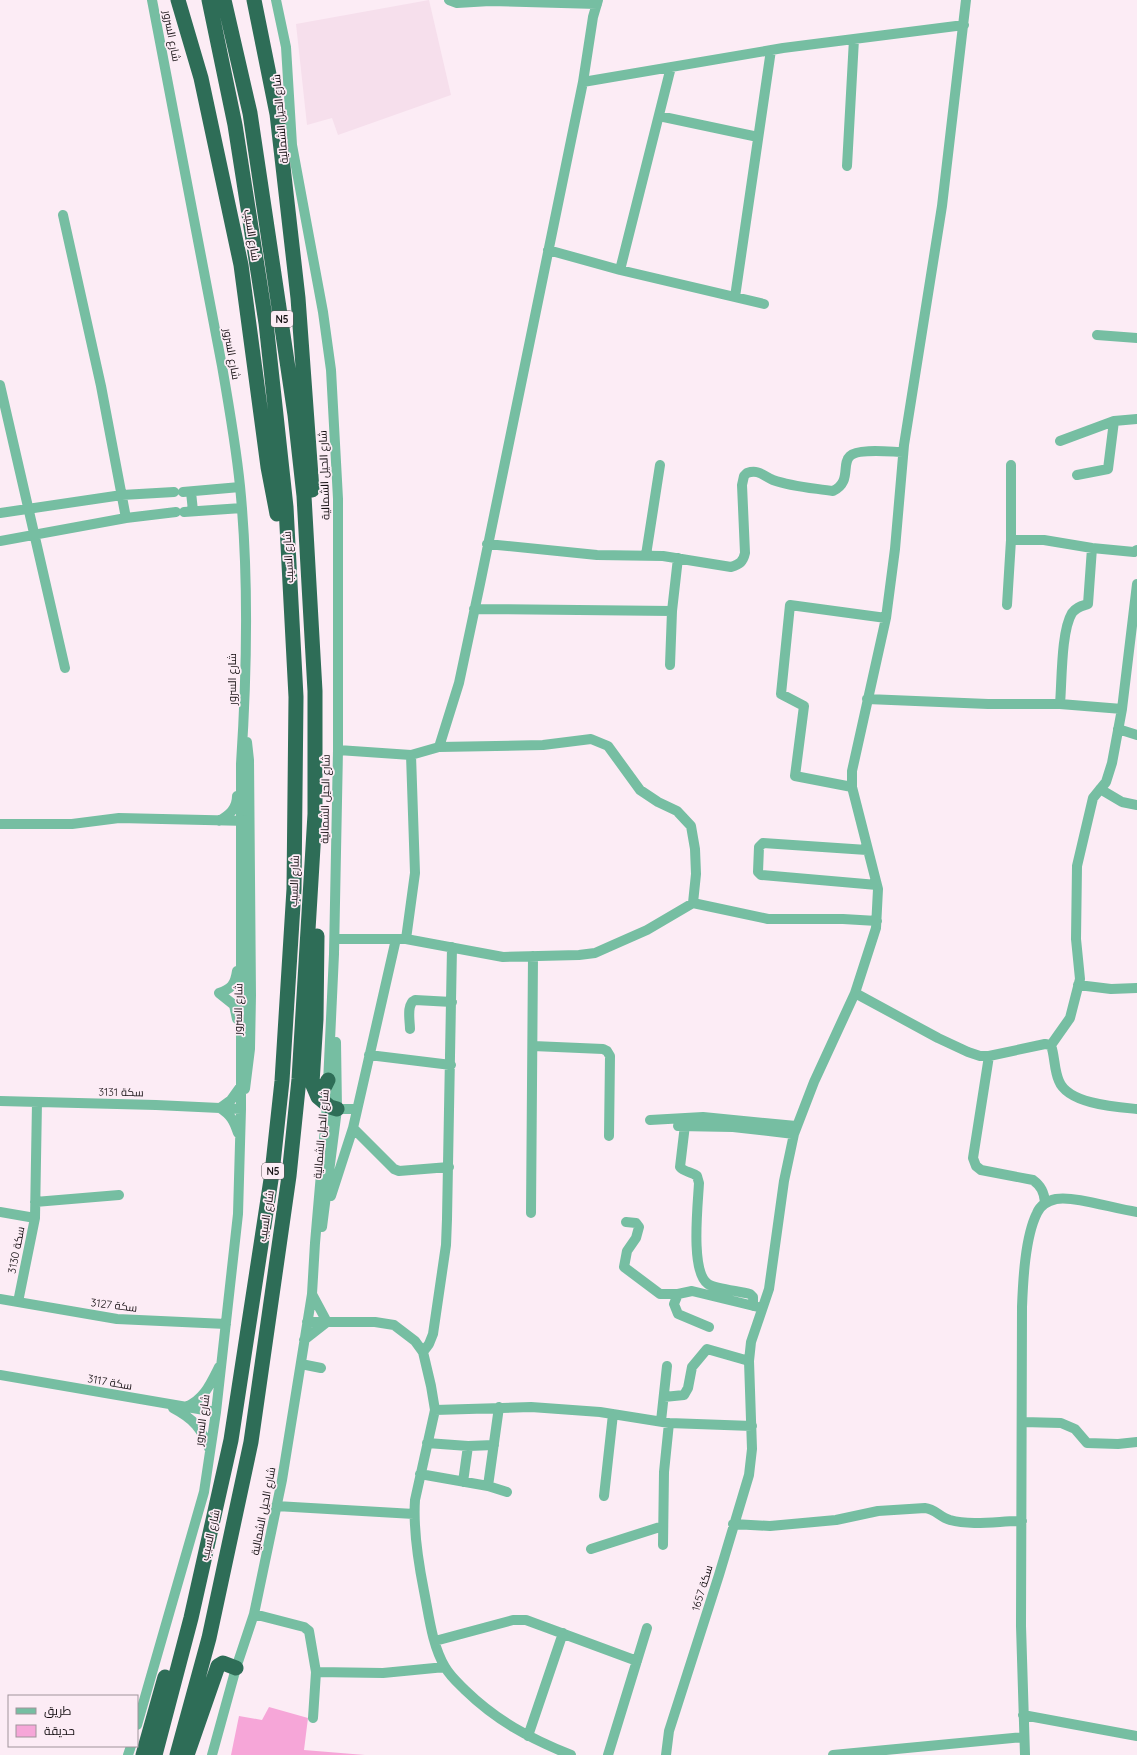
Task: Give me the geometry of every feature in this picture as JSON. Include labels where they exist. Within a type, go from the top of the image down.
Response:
[{"type":"highway","points":[[178,0],[201,78],[240,265],[268,467],[290,576]]},
{"type":"highway","name":"شارع السيب","points":[[155,1755],[191,1618],[231,1440],[272,1173],[282,1081],[294,889],[296,697],[286,507],[266,323],[235,125],[209,0]]},
{"type":"highway","name":"شارع السيب","points":[[177,1755],[208,1638],[252,1434],[289,1176],[299,1079],[315,814],[315,691],[304,496],[295,415],[250,113],[224,0]]},
{"type":"highway","points":[[254,0],[277,114],[298,298],[311,456],[316,566],[315,691]]},
{"type":"highway","points":[[315,814],[319,827],[316,1019],[312,1083],[318,1097],[332,1107]]},
{"type":"highway","points":[[312,1083],[321,1088],[325,1086],[328,1080]]},
{"type":"highway","points":[[143,1755],[206,1535],[212,1525]]},
{"type":"highway","points":[[188,1755],[218,1666],[224,1663],[236,1668]]},
{"type":"street","name":"شارع السرور","points":[[152,0],[222,366],[232,425],[242,508],[245,590],[244,718],[241,764],[246,821],[250,1049],[248,1076],[241,1109]]},
{"type":"street","name":"شارع الحيل الشمالية","points":[[212,1755],[236,1668],[254,1614],[276,1506],[312,1294],[315,1244],[332,1107],[328,1080],[335,939],[338,750],[338,499],[331,370],[323,312],[292,145],[286,47],[276,0]]},
{"type":"street","points":[[439,747],[458,683],[488,544],[583,82],[593,17],[597,2],[490,1],[457,3],[449,0]]},
{"type":"street","name":"سكة 1657","points":[[666,1755],[669,1731],[749,1475],[752,1449],[752,1426],[749,1361],[755,1327],[764,1308],[769,1289],[784,1181],[795,1130],[831,1041],[855,993],[877,921],[876,885],[852,786],[852,771],[886,618],[895,549],[903,452],[942,206],[966,0]]},
{"type":"street","points":[[583,82],[771,50],[964,25]]},
{"type":"street","points":[[847,166],[854,39]]},
{"type":"street","points":[[735,297],[771,50]]},
{"type":"street","points":[[620,270],[671,67]]},
{"type":"street","points":[[659,116],[758,137]]},
{"type":"street","points":[[63,215],[101,386],[126,518]]},
{"type":"street","points":[[548,250],[620,270],[764,304]]},
{"type":"street","points":[[1097,335],[1137,338]]},
{"type":"street","points":[[0,385],[65,668]]},
{"type":"street","points":[[1060,441],[1114,421],[1137,419]]},
{"type":"street","points":[[1077,474],[1108,469],[1114,421]]},
{"type":"street","points":[[488,544],[598,555],[678,558],[731,567],[739,564],[743,560],[745,553],[742,485],[744,476],[747,473],[760,472],[771,479],[782,483],[833,491],[839,488],[844,481],[847,460],[853,454],[861,452],[903,452]]},
{"type":"street","points":[[1007,606],[1011,540],[1011,464]]},
{"type":"street","points":[[646,556],[660,465]]},
{"type":"street","points":[[0,513],[122,495],[240,487]]},
{"type":"street","points":[[183,492],[184,512]]},
{"type":"street","points":[[0,541],[126,518],[242,508]]},
{"type":"street","points":[[1011,540],[1044,540],[1092,548],[1134,552],[1137,550]]},
{"type":"street","points":[[1060,704],[1066,629],[1072,613],[1078,607],[1088,604],[1092,548]]},
{"type":"street","points":[[670,666],[672,611],[678,558]]},
{"type":"street","points":[[1137,584],[1122,709],[1112,763],[1106,782],[1093,798],[1077,866],[1076,939],[1080,979],[1070,1018],[1051,1045],[1058,1081],[1063,1088],[1072,1095],[1095,1104],[1137,1109]]},
{"type":"street","points":[[852,786],[795,776],[804,706],[781,694],[790,605],[886,618]]},
{"type":"street","points":[[474,609],[672,611]]},
{"type":"street","points":[[867,699],[965,703],[1060,704],[1122,709]]},
{"type":"street","name":"شارع السرور","points":[[138,1722],[204,1492],[216,1412],[238,1214],[241,1109],[242,877],[249,760],[244,718]]},
{"type":"street","points":[[1118,729],[1137,735]]},
{"type":"street","points":[[338,750],[411,755],[439,747],[543,745],[591,739],[608,746],[640,790],[658,802],[676,811],[691,826],[696,849],[696,874],[693,903]]},
{"type":"street","points":[[326,1208],[336,1183],[353,1128],[369,1055],[401,939],[415,873],[411,755]]},
{"type":"street","points":[[219,821],[230,814],[235,808],[237,799],[237,775],[241,764]]},
{"type":"street","points":[[1100,789],[1122,802],[1137,805]]},
{"type":"street","points":[[0,824],[72,824],[119,818],[246,821]]},
{"type":"street","points":[[867,850],[763,843],[759,847],[758,872],[762,875],[876,885]]},
{"type":"street","points":[[241,1034],[237,1025],[237,1014],[234,1005],[219,993],[230,989],[235,983],[237,972],[237,886],[242,877]]},
{"type":"street","points":[[335,939],[401,939],[503,957],[595,953],[647,930],[693,903],[768,919],[843,919],[877,921]]},
{"type":"street","points":[[423,1352],[429,1344],[433,1334],[446,1245],[449,1167],[452,947]]},
{"type":"street","name":"شارع الحيل الشمالية","points":[[314,1266],[326,1208],[330,1176],[337,985],[334,954]]},
{"type":"street","points":[[531,1213],[533,956]]},
{"type":"street","points":[[1078,985],[1111,990],[1137,988]]},
{"type":"street","points":[[855,993],[950,1044],[980,1056],[989,1056],[1045,1044],[1051,1045]]},
{"type":"street","points":[[410,1030],[410,1005],[415,1000],[452,1002]]},
{"type":"street","points":[[533,1046],[603,1049],[607,1051],[610,1056],[609,1136]]},
{"type":"street","points":[[369,1055],[451,1065]]},
{"type":"street","points":[[989,1056],[973,1158],[976,1166],[981,1170],[1033,1180],[1039,1184],[1044,1193],[1045,1202]]},
{"type":"street","points":[[240,1140],[234,1120],[229,1114],[220,1108],[231,1100],[241,1086]]},
{"type":"street","name":"سكة 3131","points":[[0,1102],[241,1109]]},
{"type":"street","name":"سكة 3130","points":[[18,1302],[35,1218],[37,1102]]},
{"type":"street","points":[[332,1107],[356,1109]]},
{"type":"street","points":[[702,1117],[795,1130],[685,1125],[654,1123],[702,1117]]},
{"type":"street","points":[[685,1125],[680,1167],[683,1170],[692,1172],[698,1176],[699,1183],[696,1229],[699,1269],[704,1280],[709,1285],[750,1294],[753,1297],[753,1306]]},
{"type":"street","points":[[353,1128],[394,1169],[399,1171],[449,1167]]},
{"type":"street","points":[[35,1202],[119,1195]]},
{"type":"street","points":[[1025,1755],[1023,1715],[1022,1520],[1023,1272],[1037,1213],[1045,1202],[1056,1199],[1074,1200],[1137,1212]]},
{"type":"street","points":[[0,1212],[35,1218]]},
{"type":"street","points":[[626,1222],[636,1223],[639,1227],[636,1238],[627,1251],[624,1267],[660,1294],[678,1294],[692,1291],[764,1308]]},
{"type":"street","points":[[312,1294],[327,1322]]},
{"type":"street","points":[[678,1294],[674,1304],[678,1314],[709,1327]]},
{"type":"street","name":"سكة 3127","points":[[0,1299],[117,1319],[226,1324]]},
{"type":"street","points":[[308,1319],[327,1322],[375,1322],[394,1325],[415,1341],[423,1352],[431,1386],[434,1410],[420,1474],[414,1514],[421,1575],[435,1641],[445,1667],[453,1678],[484,1708],[528,1736],[570,1755]]},
{"type":"street","points":[[304,1340],[327,1322]]},
{"type":"street","points":[[664,1397],[684,1395],[688,1388],[692,1367],[707,1349],[749,1361]]},
{"type":"street","points":[[186,1407],[194,1403],[207,1391],[222,1362]]},
{"type":"street","points":[[301,1364],[322,1368]]},
{"type":"street","points":[[663,1545],[664,1397],[667,1366]]},
{"type":"street","name":"سكة 3117","points":[[0,1375],[216,1412]]},
{"type":"street","points":[[166,1404],[194,1422],[202,1431],[210,1450]]},
{"type":"street","points":[[434,1410],[499,1407],[567,1409],[665,1422],[752,1426]]},
{"type":"street","points":[[488,1486],[499,1407]]},
{"type":"street","points":[[604,1496],[613,1414]]},
{"type":"street","points":[[1023,1422],[1061,1423],[1076,1429],[1087,1443],[1118,1444],[1137,1442]]},
{"type":"street","points":[[427,1443],[468,1446],[494,1445]]},
{"type":"street","points":[[463,1482],[468,1446]]},
{"type":"street","points":[[420,1474],[488,1486],[507,1492]]},
{"type":"street","points":[[276,1506],[414,1514]]},
{"type":"street","points":[[733,1524],[778,1525],[836,1520],[878,1511],[925,1508],[930,1508],[943,1518],[951,1520],[977,1522],[1022,1520]]},
{"type":"street","points":[[591,1548],[663,1526]]},
{"type":"street","points":[[254,1614],[304,1627],[309,1631],[316,1672],[313,1718]]},
{"type":"street","points":[[435,1641],[520,1620],[526,1620],[637,1661]]},
{"type":"street","points":[[608,1755],[647,1628]]},
{"type":"street","points":[[528,1736],[563,1633]]},
{"type":"street","points":[[316,1672],[383,1673],[445,1667]]},
{"type":"street","points":[[1023,1715],[1137,1736]]},
{"type":"street","points":[[833,1755],[1024,1737]]},
{"type":"shaded area","points":[[429,0],[451,95],[338,135],[332,118],[307,125],[296,24]]},
{"type":"green space","points":[[269,1707],[308,1718],[304,1750],[365,1755],[231,1755],[239,1716],[262,1720]]}]
